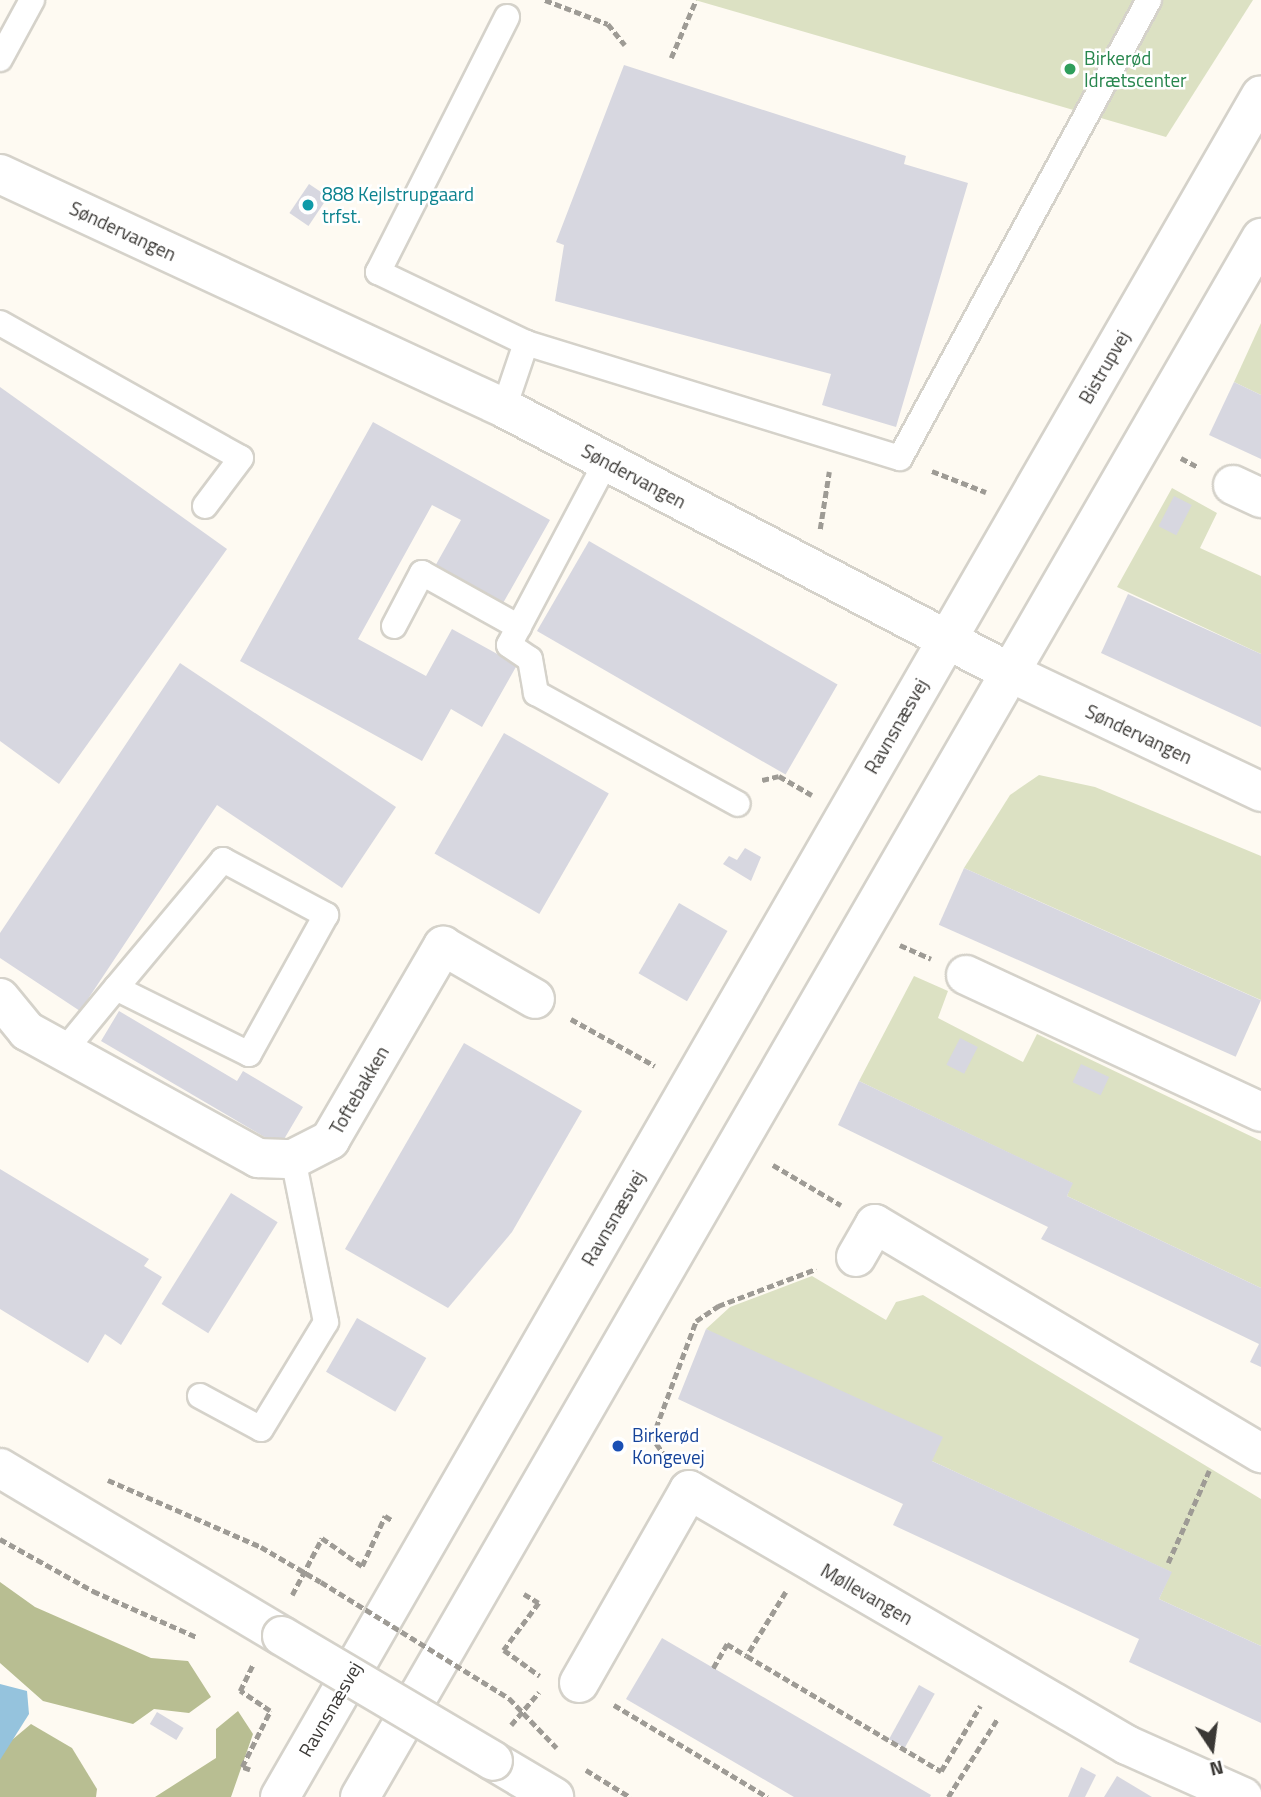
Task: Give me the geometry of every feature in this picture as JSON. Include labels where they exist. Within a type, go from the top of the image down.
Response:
[{"type":"main road","name":"Bistrupvej","points":[[946,639],[1261,95]]},
{"type":"main road","name":"Søndervangen","points":[[0,174],[504,408],[1013,674],[1261,792]]},
{"type":"main road","points":[[360,1797],[1013,674],[1261,238]]},
{"type":"main road","name":"Ravnsnæsvej","points":[[280,1797],[946,639]]},
{"type":"main road","name":"Toftebakken","points":[[0,998],[27,1031],[258,1158],[293,1159],[330,1140],[443,946],[536,999]]},
{"type":"main road","points":[[966,975],[1261,1112]]},
{"type":"main road","points":[[856,1257],[875,1224],[1261,1453]]},
{"type":"main road","points":[[0,1468],[554,1797]]},
{"type":"main road","points":[[579,1683],[689,1490]]},
{"type":"main road","name":"Møllevangen","points":[[689,1490],[1127,1745],[1243,1797]]},
{"type":"lane","points":[[0,59],[32,0]]},
{"type":"lane","points":[[507,17],[377,272],[526,343],[900,458],[1149,0]]},
{"type":"lane","points":[[0,323],[240,458],[205,506]]},
{"type":"lane","points":[[504,408],[526,343]]},
{"type":"lane","points":[[606,462],[509,645],[530,659],[536,693],[738,804]]},
{"type":"lane","points":[[394,626],[422,573],[519,627]]},
{"type":"lane","points":[[64,1051],[116,988],[223,860],[326,915],[249,1054],[116,988]]},
{"type":"lane","points":[[200,1396],[261,1429],[326,1322],[293,1159]]},
{"type":"path","points":[[545,0],[608,24],[625,45]]},
{"type":"path","points":[[671,58],[695,0]]},
{"type":"path","points":[[814,571],[834,437]]},
{"type":"path","points":[[1146,440],[1247,491]]},
{"type":"path","points":[[900,458],[1023,507]]},
{"type":"path","points":[[738,804],[755,781],[779,776],[846,814]]},
{"type":"path","points":[[864,929],[966,975]]},
{"type":"path","points":[[536,999],[689,1086]]},
{"type":"path","points":[[739,1145],[875,1224]]},
{"type":"path","points":[[689,1490],[652,1438],[696,1321],[718,1306],[856,1257]]},
{"type":"path","points":[[1168,1563],[1226,1432]]},
{"type":"path","points":[[95,1475],[307,1573],[509,1698],[564,1756]]},
{"type":"path","points":[[276,1632],[322,1538],[362,1566],[386,1516]]},
{"type":"path","points":[[0,1539],[93,1591],[200,1638]]},
{"type":"path","points":[[747,1656],[806,1559]]},
{"type":"path","points":[[493,1761],[519,1709],[550,1682],[504,1650],[539,1603]]},
{"type":"path","points":[[713,1668],[727,1644],[941,1771],[1011,1678]]},
{"type":"path","points":[[243,1658],[261,1667]]},
{"type":"path","points":[[948,1797],[1011,1678]]},
{"type":"path","points":[[579,1683],[768,1797]]},
{"type":"path","points":[[240,1691],[270,1711],[242,1766]]},
{"type":"path","points":[[574,1762],[630,1797]]},
{"type":"green space","name":"Birkerød Idrætscenter","points":[[695,0],[1253,0],[1166,137]]},
{"type":"green space","points":[[1261,323],[1261,395],[1234,382]]},
{"type":"green space","points":[[1172,488],[1217,513],[1200,548],[1261,576],[1261,654],[1117,587]]},
{"type":"green space","points":[[1039,775],[1095,787],[1261,856],[1261,1000],[964,868],[1010,795]]},
{"type":"green space","points":[[914,976],[948,991],[938,1018],[1023,1062],[1037,1034],[1261,1141],[1261,1288],[1067,1196],[1072,1183],[859,1081]]},
{"type":"green space","points":[[812,1276],[886,1320],[896,1302],[923,1295],[1261,1499],[1261,1646],[1159,1599],[1171,1572],[932,1461],[706,1329],[730,1307]]},
{"type":"green space","points":[[0,1582],[35,1607],[151,1658],[188,1661],[211,1697],[189,1713],[154,1709],[133,1724],[43,1701],[0,1663]]},
{"type":"green space","points":[[238,1711],[253,1734],[231,1797],[155,1797],[216,1758],[216,1729]]},
{"type":"green space","points":[[31,1724],[72,1748],[97,1789],[96,1797],[0,1797],[0,1750]]},
{"type":"water","points":[[0,1684],[27,1691],[29,1714],[0,1760]]},
{"type":"building","points":[[624,65],[906,156],[904,164],[968,183],[896,427],[822,405],[831,374],[555,301],[564,245],[556,242]]},
{"type":"building","name":"888 Kejlstrupgaard trfst.","points":[[309,184],[328,197],[308,226],[289,213]]},
{"type":"building","points":[[1234,382],[1261,395],[1261,459],[1209,435]]},
{"type":"building","points":[[0,387],[227,549],[59,784],[0,741]]},
{"type":"building","points":[[373,422],[550,520],[502,605],[434,568],[461,520],[432,505],[358,639],[426,676],[452,629],[517,665],[482,727],[451,709],[422,761],[240,661]]},
{"type":"building","points":[[1174,496],[1192,505],[1176,535],[1159,526]]},
{"type":"building","points":[[589,541],[838,684],[786,775],[537,631]]},
{"type":"building","points":[[1128,594],[1261,654],[1261,727],[1101,653]]},
{"type":"building","points":[[180,663],[396,807],[342,888],[217,805],[80,1011],[0,958],[0,933]]},
{"type":"building","points":[[504,733],[609,793],[539,914],[434,853]]},
{"type":"building","points":[[745,848],[761,857],[751,881],[723,864],[729,856],[737,860]]},
{"type":"building","points":[[964,868],[1261,1000],[1236,1057],[939,925]]},
{"type":"building","points":[[679,903],[727,931],[687,1001],[638,973]]},
{"type":"building","points":[[119,1011],[237,1081],[243,1071],[303,1107],[280,1146],[101,1041]]},
{"type":"building","points":[[960,1038],[978,1047],[964,1074],[946,1065]]},
{"type":"building","points":[[464,1043],[582,1111],[512,1232],[448,1308],[345,1249]]},
{"type":"building","points":[[1081,1064],[1109,1077],[1101,1095],[1073,1082]]},
{"type":"building","points":[[859,1081],[1073,1183],[1067,1196],[1261,1288],[1261,1367],[1250,1362],[1259,1344],[1041,1239],[1048,1227],[838,1125]]},
{"type":"building","points":[[0,1169],[149,1259],[144,1266],[162,1277],[121,1345],[105,1334],[88,1363],[0,1309]]},
{"type":"building","points":[[231,1193],[278,1222],[208,1333],[162,1304]]},
{"type":"building","points":[[357,1318],[426,1358],[395,1412],[326,1372]]},
{"type":"building","points":[[706,1329],[943,1437],[932,1461],[1172,1572],[1159,1599],[1261,1646],[1261,1723],[1129,1662],[1139,1639],[893,1525],[903,1504],[678,1399]]},
{"type":"building","points":[[662,1638],[931,1795],[930,1797],[794,1797],[626,1699]]},
{"type":"building","points":[[919,1685],[935,1694],[905,1748],[889,1739]]},
{"type":"building","points":[[157,1712],[184,1728],[176,1740],[150,1724]]},
{"type":"building","points":[[1081,1767],[1096,1775],[1085,1797],[1068,1797]]},
{"type":"building","points":[[1117,1776],[1152,1797],[1104,1797]]},
{"type":"place","name":"Birkerød Idrætscenter","points":[[1070,69]]},
{"type":"place","name":"888 Kejlstrupgaard trfst.","points":[[308,205]]},
{"type":"place","name":"Birkerød Kongevej","points":[[618,1446]]}]
